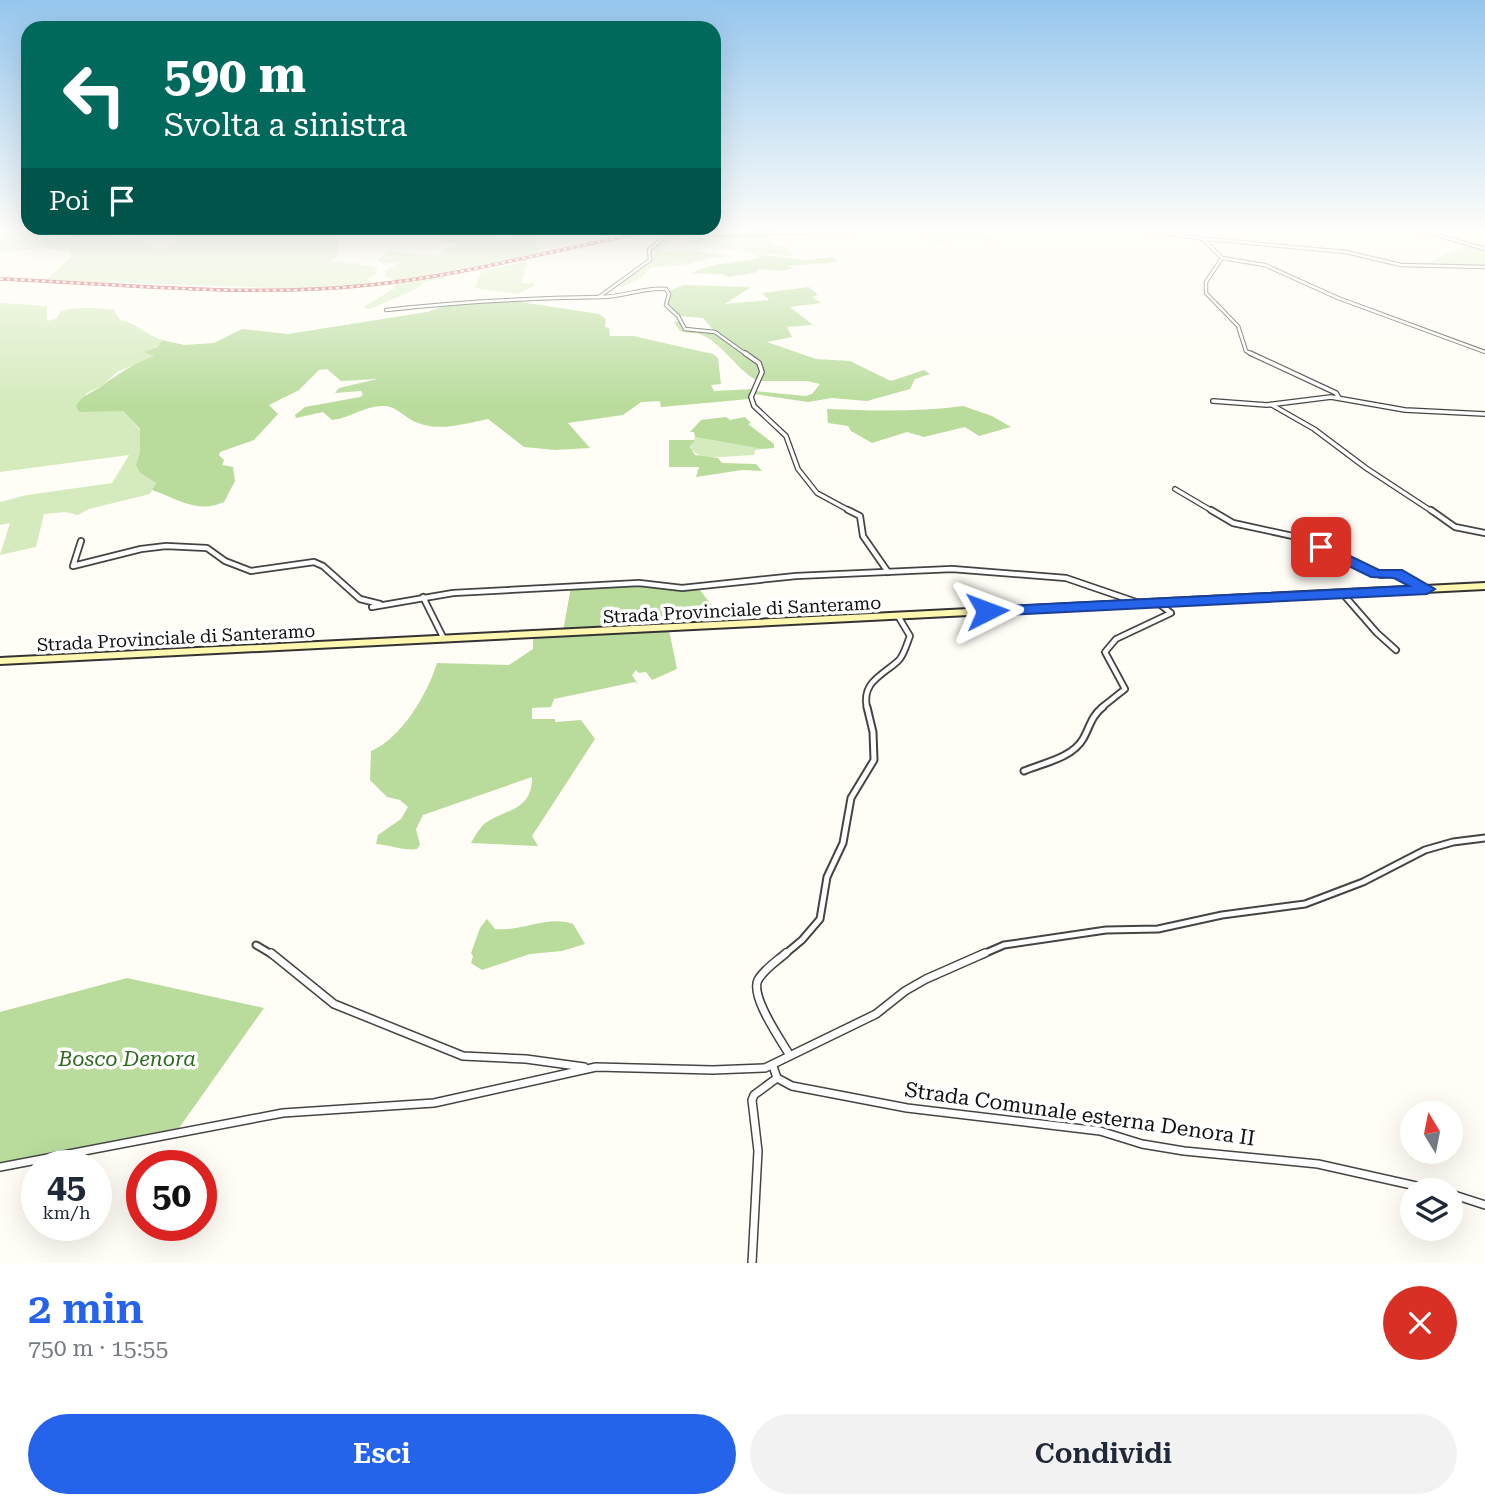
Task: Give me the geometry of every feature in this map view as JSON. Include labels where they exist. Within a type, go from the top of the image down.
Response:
[{"type":"main road","name":"Strada Provinciale di Santeramo","points":[[0,661],[1485,586]]},
{"type":"street","points":[[598,297],[611,288]]},
{"type":"street","points":[[386,310],[466,300],[598,297],[663,288],[669,294],[666,307],[678,316],[684,329],[715,332],[759,363],[762,372],[751,397],[754,407],[786,436],[798,469],[817,494],[860,516],[863,536],[888,573]]},
{"type":"street","points":[[1206,288],[1238,326],[1246,351],[1336,393],[1339,398]]},
{"type":"street","points":[[1314,288],[1485,352]]},
{"type":"street","points":[[1213,401],[1272,405],[1325,397],[1405,410],[1485,414]]},
{"type":"street","points":[[1272,405],[1314,429],[1366,468],[1400,488],[1455,527],[1485,533]]},
{"type":"street","points":[[1175,489],[1233,523],[1311,540],[1371,572],[1381,575],[1397,573],[1427,589]]},
{"type":"street","points":[[81,541],[73,566],[125,552],[172,546],[207,548],[218,559],[252,572],[314,562],[323,566],[360,599],[384,605]]},
{"type":"street","points":[[372,607],[422,597],[614,584],[639,583],[682,588],[796,576],[962,569],[1066,578],[1140,604]]},
{"type":"street","points":[[1343,593],[1377,633],[1396,650]]},
{"type":"street","points":[[422,597],[444,639]]},
{"type":"street","points":[[1024,771],[1072,752],[1082,741],[1094,714],[1125,689],[1124,682],[1106,658],[1105,652],[1116,639],[1171,613],[1158,603]]},
{"type":"street","points":[[789,1054],[765,1014],[756,988],[758,980],[771,965],[814,928],[823,912],[827,877],[842,843],[851,798],[874,760],[873,732],[866,703],[870,684],[881,671],[900,660],[910,636],[898,616]]},
{"type":"street","points":[[256,945],[278,958],[334,1004],[453,1053],[474,1058],[526,1059],[590,1068],[743,1070],[772,1066],[789,1054],[876,1014],[905,991],[926,979],[1004,945],[1106,930],[1158,929],[1222,915],[1311,903],[1363,882],[1425,849],[1485,838]]},
{"type":"street","points":[[752,1263],[758,1152],[752,1100],[754,1095],[777,1078],[772,1066]]},
{"type":"street","points":[[0,1167],[272,1115],[434,1103],[590,1068]]},
{"type":"street","name":"Strada Comunale esterna Denora II","points":[[777,1078],[792,1086],[907,1108],[1100,1131],[1142,1144],[1184,1151],[1318,1164],[1400,1182]]},
{"type":"street","points":[[1463,1198],[1485,1205]]},
{"type":"green space","points":[[395,288],[417,288],[370,309],[363,307]]},
{"type":"green space","points":[[475,288],[530,288],[517,294]]},
{"type":"green space","points":[[677,288],[750,288],[725,304],[769,300],[762,293],[810,288],[818,295],[812,297],[821,303],[790,307],[813,325],[787,327],[792,337],[767,342],[816,359],[850,361],[891,381],[924,370],[930,374],[915,379],[910,389],[867,401],[832,398],[808,402],[754,394],[755,391],[805,396],[812,394],[820,384],[807,381],[759,381],[762,371],[760,363],[716,333],[758,364],[761,370],[756,380],[710,339],[680,331],[674,322],[679,321],[685,330],[715,332],[703,318],[679,316],[667,306],[669,291]]},
{"type":"green space","points":[[514,301],[599,314],[606,319],[605,327],[609,328],[610,336],[633,336],[713,354],[718,358],[721,384],[711,385],[714,391],[753,389],[749,399],[661,407],[660,401],[641,402],[623,415],[568,423],[590,448],[555,450],[524,447],[488,419],[453,426],[427,426],[385,406],[371,407],[332,420],[323,412],[296,418],[295,415],[305,407],[360,397],[363,395],[361,391],[335,393],[339,388],[377,379],[341,381],[327,369],[319,370],[299,390],[269,405],[278,414],[254,440],[220,452],[219,455],[224,460],[222,465],[233,467],[235,481],[224,502],[205,506],[188,504],[152,490],[156,483],[140,473],[136,465],[140,452],[140,429],[123,411],[79,412],[76,406],[84,397],[120,373],[154,356],[143,352],[158,347],[162,340],[184,345],[214,343],[242,329],[288,334],[427,312],[454,303]]},
{"type":"green space","points":[[0,303],[47,306],[47,321],[56,319],[61,311],[68,309],[114,310],[120,320],[162,340],[158,347],[144,352],[155,356],[117,372],[102,386],[85,394],[123,411],[140,430],[140,473],[156,483],[150,494],[89,509],[78,515],[65,512],[44,514],[36,547],[0,555],[10,523],[0,525],[0,502],[27,495],[112,483],[129,455],[0,472]]},
{"type":"green space","points":[[963,406],[992,416],[1011,427],[979,436],[965,427],[924,437],[907,432],[872,443],[851,431],[848,426],[828,423],[827,409],[896,410]]},
{"type":"green space","points":[[726,417],[730,420],[745,417],[751,423],[748,424],[774,444],[774,448],[762,449],[695,437],[694,432],[690,432],[701,420]]},
{"type":"green space","points":[[695,437],[763,449],[755,450],[754,455],[703,458],[690,449]]},
{"type":"green space","points":[[669,440],[695,440],[690,447],[695,455],[718,458],[722,463],[756,464],[762,471],[742,470],[696,477],[699,467],[669,467]]},
{"type":"green space","points":[[642,584],[673,588],[697,586],[715,610],[665,610],[667,626],[563,631],[571,587]]},
{"type":"green space","points":[[669,630],[677,669],[652,680],[646,672],[639,673],[636,670],[632,675],[638,684],[635,682],[554,699],[551,707],[532,708],[532,719],[555,719],[555,722],[581,720],[595,739],[532,836],[538,846],[471,843],[484,824],[523,803],[528,797],[532,777],[423,815],[416,829],[420,845],[417,849],[376,844],[378,835],[401,819],[408,807],[400,800],[387,797],[370,780],[371,751],[392,737],[411,715],[427,689],[437,663],[509,665],[533,649],[533,636]]},
{"type":"green space","points":[[487,919],[495,929],[554,921],[573,924],[585,944],[562,951],[530,954],[482,970],[471,963],[471,953],[480,928]]},
{"type":"green space","name":"Bosco Denora","points":[[127,978],[264,1008],[179,1128],[66,1150],[21,1150],[21,1159],[0,1163],[0,1012]]},
{"type":"railway","points":[[165,288],[336,288]]},
{"type":"route","points":[[987,611],[1427,589],[1397,573],[1376,574],[1321,547]]}]
